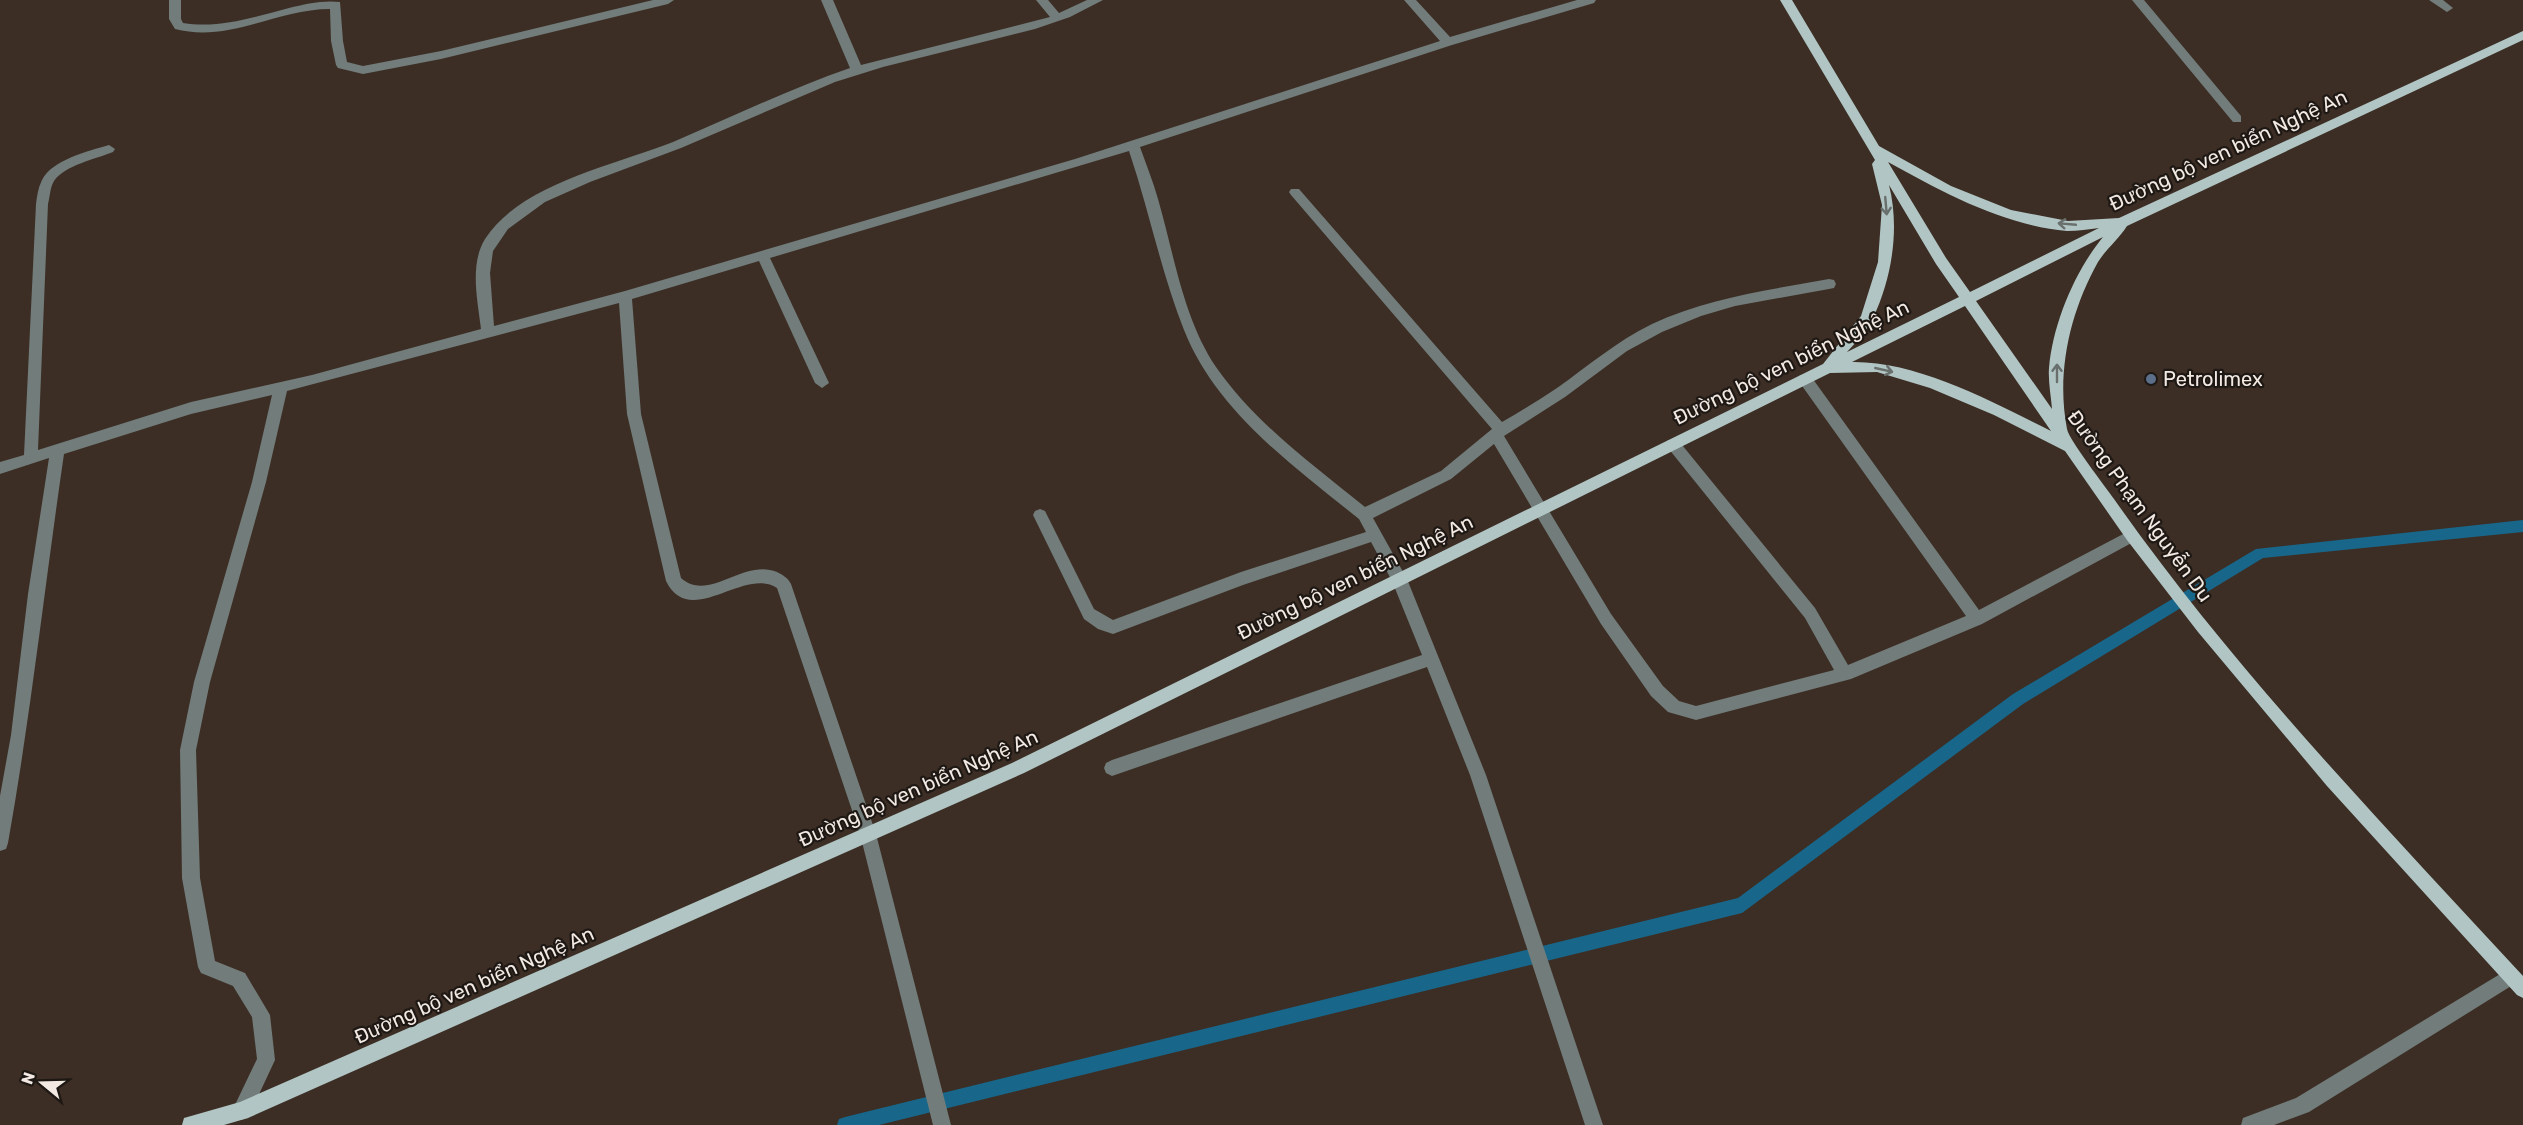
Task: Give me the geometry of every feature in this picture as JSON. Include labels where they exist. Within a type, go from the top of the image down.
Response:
[{"type":"main road","name":"Đường Phạm Nguyễn Du","points":[[1786,0],[1941,261],[2132,536],[2203,627],[2333,781],[2516,983]]},
{"type":"main road","name":"Đường bộ ven biển Nghệ An","points":[[191,1125],[241,1112],[1018,768],[2125,221],[2523,35]]},
{"type":"main road","points":[[1875,149],[1947,189],[2009,214],[2068,225],[2125,221]]},
{"type":"main road","points":[[1826,368],[1867,318],[1885,262],[1888,205],[1875,149]]},
{"type":"main road","points":[[2060,432],[2056,368],[2070,305],[2094,257],[2125,221]]},
{"type":"main road","points":[[1826,368],[1877,367],[1934,384],[1999,411],[2070,447]]},
{"type":"street","points":[[175,0],[175,19],[178,26],[191,30],[223,26],[314,1],[329,1],[336,5],[337,41],[342,65],[363,70],[441,55],[631,4],[668,0]]},
{"type":"street","points":[[827,0],[857,70]]},
{"type":"street","points":[[1042,0],[1057,18]]},
{"type":"street","points":[[488,331],[483,265],[488,245],[499,228],[520,210],[556,192],[690,141],[768,103],[857,70],[995,37],[1057,18],[1096,0]]},
{"type":"street","points":[[1410,0],[1448,42]]},
{"type":"street","points":[[0,468],[191,408],[281,387],[625,296],[1133,144],[1448,42],[1590,0]]},
{"type":"street","points":[[2138,0],[2238,119]]},
{"type":"street","points":[[2435,0],[2447,8]]},
{"type":"street","points":[[1133,144],[1151,196],[1174,284],[1191,332],[1211,370],[1249,416],[1297,461],[1364,515],[1399,579],[1478,775],[1594,1125]]},
{"type":"street","points":[[32,457],[42,204],[45,188],[49,178],[62,169],[109,149]]},
{"type":"street","points":[[1294,192],[1499,433],[1540,509],[1606,619],[1657,691],[1674,707],[1696,712],[1845,674],[1977,620],[2132,536]]},
{"type":"street","points":[[762,255],[822,383]]},
{"type":"street","points":[[1364,515],[1446,475],[1499,433],[1560,393],[1622,347],[1657,328],[1697,312],[1735,301],[1829,284]]},
{"type":"street","points":[[625,296],[634,414],[674,581],[689,594],[704,593],[760,574],[773,577],[783,584],[868,834],[942,1125]]},
{"type":"street","points":[[1805,379],[1852,447],[1920,537],[1977,620]]},
{"type":"street","points":[[241,1112],[266,1060],[261,1015],[239,978],[207,967],[191,878],[187,797],[188,750],[202,682],[259,482],[281,387]]},
{"type":"street","points":[[1672,444],[1810,613],[1845,674]]},
{"type":"street","points":[[0,843],[5,784],[19,735],[36,594],[58,448]]},
{"type":"street","points":[[1040,515],[1089,614],[1103,624],[1113,627],[1241,579],[1375,535]]},
{"type":"street","points":[[1112,768],[1432,658]]},
{"type":"street","points":[[2250,1125],[2302,1105],[2516,983]]},
{"type":"waterway","points":[[845,1125],[1742,905],[2018,699],[2261,553],[2523,526]]},
{"type":"place","name":"Petrolimex","points":[[2151,379]]}]
